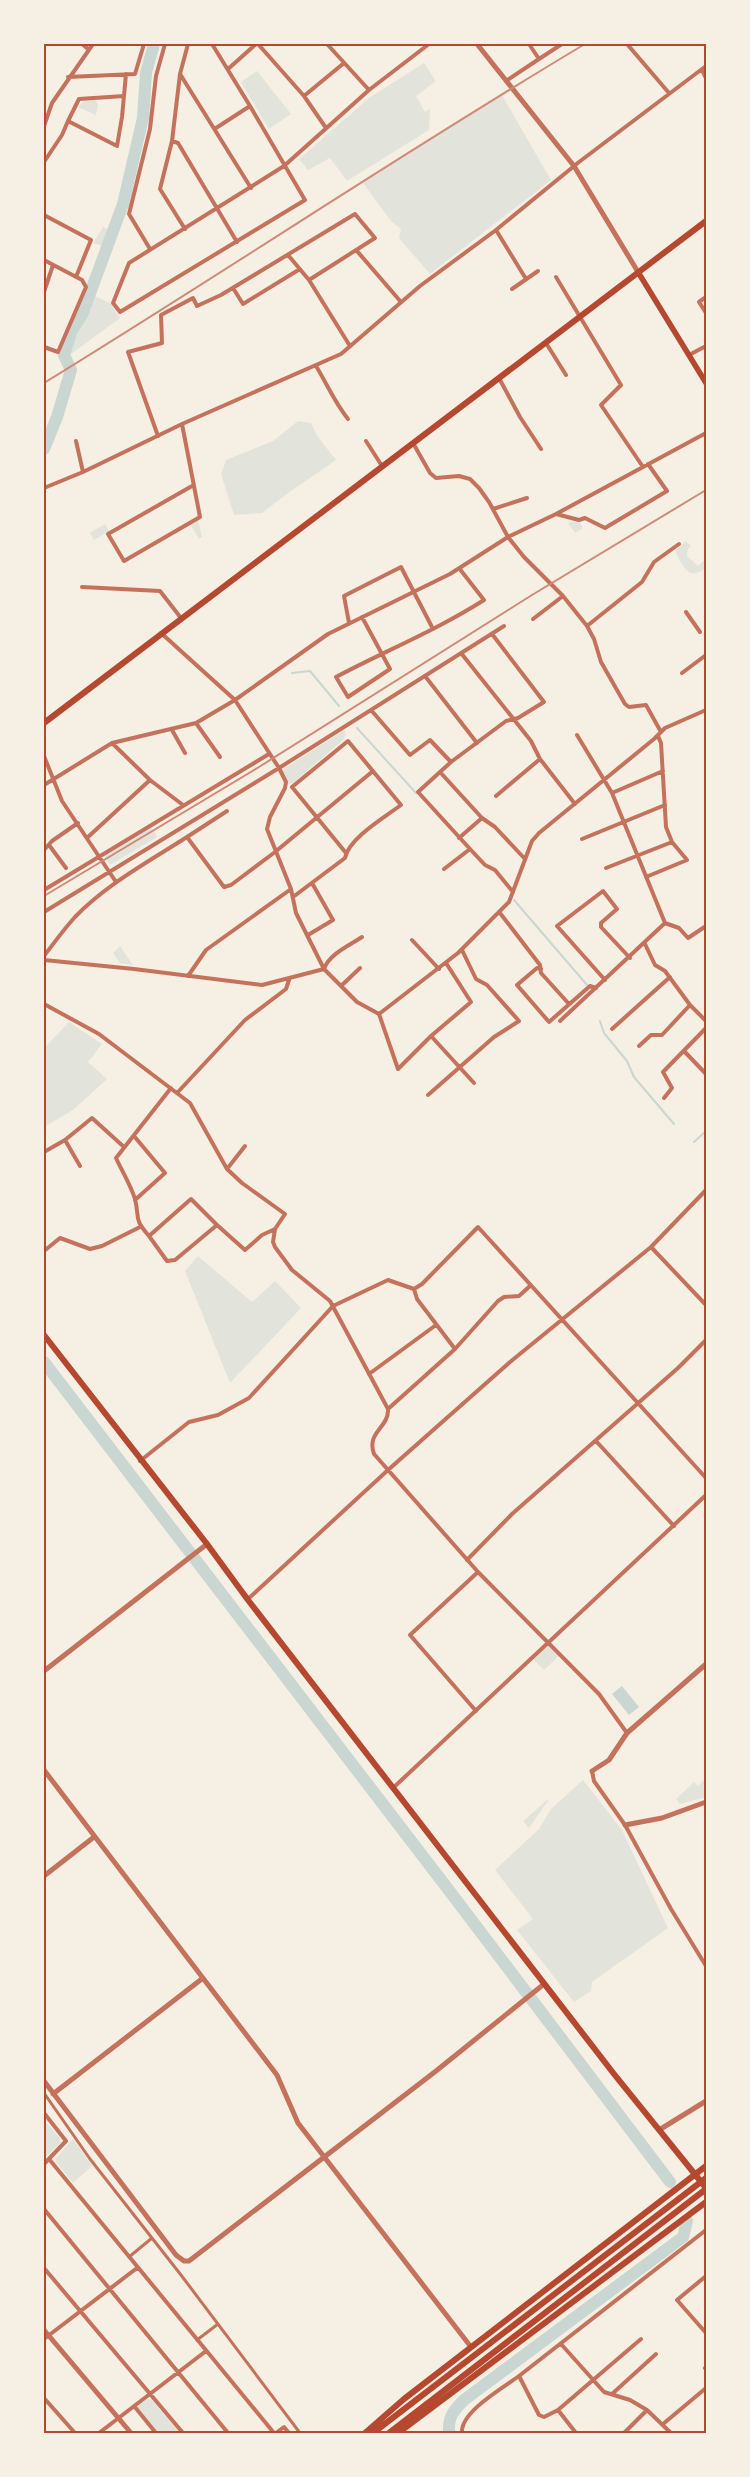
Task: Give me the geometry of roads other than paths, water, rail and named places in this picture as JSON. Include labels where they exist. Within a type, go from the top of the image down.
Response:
[{"type":"main road","points":[[44,723],[706,221]]},
{"type":"main road","points":[[638,272],[706,383]]},
{"type":"main road","points":[[44,1336],[140,1461],[207,1544],[248,1600],[544,1984],[706,2188],[389,2433]]},
{"type":"main road","points":[[365,2433],[404,2399],[706,2166]]},
{"type":"main road","points":[[373,2433],[706,2178]]},
{"type":"main road","points":[[398,2433],[706,2202]]},
{"type":"street","points":[[82,44],[88,50]]},
{"type":"street","points":[[44,126],[52,103],[68,77],[93,44]]},
{"type":"street","points":[[68,77],[135,74],[144,44]]},
{"type":"street","points":[[150,249],[130,214],[150,129],[156,76],[165,44]]},
{"type":"street","points":[[185,229],[160,189],[172,141],[180,74],[188,44]]},
{"type":"street","points":[[212,44],[228,69],[284,166],[305,200],[120,312],[113,303],[128,263],[284,166],[369,90],[429,44]]},
{"type":"street","points":[[228,69],[257,44],[304,96],[326,128]]},
{"type":"street","points":[[327,44],[369,90]]},
{"type":"street","points":[[477,44],[574,166],[638,272]]},
{"type":"street","points":[[529,44],[539,59]]},
{"type":"street","points":[[506,81],[562,44]]},
{"type":"street","points":[[627,44],[669,93]]},
{"type":"street","points":[[304,96],[344,63]]},
{"type":"street","points":[[44,488],[83,472],[182,424],[341,354],[401,302],[496,230],[574,166],[706,66]]},
{"type":"street","points":[[702,70],[706,78]]},
{"type":"street","points":[[68,121],[116,146],[126,74]]},
{"type":"street","points":[[180,74],[216,128],[251,188]]},
{"type":"street","points":[[44,162],[62,135],[79,99],[124,96]]},
{"type":"street","points":[[216,128],[250,106]]},
{"type":"street","points":[[172,141],[178,143],[237,242]]},
{"type":"street","points":[[158,436],[128,352],[162,343],[161,315],[193,298],[197,306],[233,288],[355,214],[375,238],[309,280]]},
{"type":"street","points":[[44,215],[91,240],[76,277]]},
{"type":"street","points":[[496,230],[526,279]]},
{"type":"street","points":[[357,251],[401,302]]},
{"type":"street","points":[[288,255],[309,280],[350,346]]},
{"type":"street","points":[[44,260],[82,280],[86,287],[58,352],[44,347]]},
{"type":"street","points":[[44,292],[52,265]]},
{"type":"street","points":[[233,288],[243,304],[300,269]]},
{"type":"street","points":[[512,288],[538,271]]},
{"type":"street","points":[[556,277],[621,385],[602,406],[643,467]]},
{"type":"street","points":[[706,297],[700,302],[706,313]]},
{"type":"street","points":[[546,342],[566,375]]},
{"type":"street","points":[[690,355],[706,346]]},
{"type":"street","points":[[316,366],[334,395],[336,404],[348,420]]},
{"type":"street","points":[[498,378],[520,418],[541,449]]},
{"type":"street","points":[[182,424],[192,486],[200,517],[124,561],[108,534],[192,486]]},
{"type":"street","points":[[44,785],[112,743],[196,723],[235,700],[328,634],[414,592],[459,568],[508,537],[556,514],[706,433]]},
{"type":"street","points":[[76,441],[83,472]]},
{"type":"street","points":[[366,441],[382,466]]},
{"type":"street","points":[[413,443],[430,473],[436,478],[459,476],[470,479],[493,510],[508,537],[524,557],[564,596],[587,626],[594,639],[601,662],[625,704],[629,707],[646,704],[661,743],[666,827],[672,842],[687,860],[646,877]]},
{"type":"street","points":[[556,514],[579,520],[585,518],[606,528],[667,491],[648,464]]},
{"type":"street","points":[[493,510],[527,498]]},
{"type":"street","points":[[587,626],[642,582],[654,562],[679,544]]},
{"type":"street","points":[[349,623],[344,596],[401,567],[433,629]]},
{"type":"street","points":[[362,617],[382,653],[390,669],[348,697],[336,677],[382,653],[433,629],[484,600],[459,568]]},
{"type":"street","points":[[82,587],[160,591],[181,618]]},
{"type":"street","points":[[533,619],[564,596]]},
{"type":"street","points":[[686,612],[700,632]]},
{"type":"street","points":[[44,912],[279,768],[504,626]]},
{"type":"street","points":[[161,633],[235,700],[279,768],[286,782],[285,788],[270,817],[267,829],[291,889],[296,913],[324,969],[357,1002],[379,1014],[398,1069],[431,1036],[471,1002],[446,963]]},
{"type":"street","points":[[492,634],[544,702],[506,721],[451,762],[418,792],[470,850],[485,865],[495,870],[513,892]]},
{"type":"street","points":[[461,653],[531,741],[540,758],[575,804]]},
{"type":"street","points":[[682,673],[706,655]]},
{"type":"street","points":[[425,676],[477,743]]},
{"type":"street","points":[[372,710],[410,755],[430,740],[451,762]]},
{"type":"street","points":[[379,1014],[462,950],[469,940],[510,902],[532,841],[665,728],[706,710]]},
{"type":"street","points":[[196,723],[220,758]]},
{"type":"street","points":[[172,730],[185,753]]},
{"type":"street","points":[[577,735],[612,793],[665,923],[679,928],[688,938],[706,926]]},
{"type":"street","points":[[285,788],[292,787],[348,741],[401,804],[358,838],[344,858],[293,897]]},
{"type":"street","points":[[112,743],[150,780],[183,805]]},
{"type":"street","points":[[44,890],[269,754]]},
{"type":"street","points":[[44,756],[62,801],[88,837],[116,882]]},
{"type":"street","points":[[496,796],[540,758]]},
{"type":"street","points":[[186,837],[224,887],[231,885],[275,852],[373,771]]},
{"type":"street","points":[[612,793],[663,771]]},
{"type":"street","points":[[440,772],[482,818],[495,827],[525,859]]},
{"type":"street","points":[[88,837],[150,780]]},
{"type":"street","points":[[292,787],[315,818],[346,853]]},
{"type":"street","points":[[582,839],[665,805]]},
{"type":"street","points":[[44,956],[75,918],[116,882],[227,811]]},
{"type":"street","points":[[459,838],[482,818]]},
{"type":"street","points":[[44,850],[78,823]]},
{"type":"street","points":[[606,868],[672,842]]},
{"type":"street","points":[[49,845],[66,868]]},
{"type":"street","points":[[444,869],[470,850]]},
{"type":"street","points":[[308,935],[333,920],[312,883]]},
{"type":"street","points":[[188,976],[206,950],[291,889]]},
{"type":"street","points":[[605,980],[557,926],[603,891],[617,909],[601,923],[601,927],[630,958]]},
{"type":"street","points":[[500,913],[540,965],[541,973],[569,1004]]},
{"type":"street","points":[[560,1021],[579,1007],[596,988],[645,944],[665,923]]},
{"type":"street","points":[[324,969],[325,964],[335,955],[362,937]]},
{"type":"street","points":[[412,940],[438,969]]},
{"type":"street","points":[[645,944],[655,965],[670,977],[690,1005],[706,1021]]},
{"type":"street","points":[[428,1095],[494,1037],[519,1022],[487,985],[476,979],[462,950]]},
{"type":"street","points":[[44,960],[262,985],[289,980],[324,969]]},
{"type":"street","points":[[341,986],[360,968]]},
{"type":"street","points":[[541,969],[537,968],[518,985],[549,1022],[590,986],[596,988]]},
{"type":"street","points":[[612,1029],[670,977]]},
{"type":"street","points":[[177,1093],[245,1020],[286,989],[289,980]]},
{"type":"street","points":[[44,1004],[99,1034],[177,1093],[196,1111],[227,1168],[242,1183],[285,1214],[275,1229],[273,1242],[285,1260],[333,1306],[388,1409],[388,1417],[374,1436],[371,1445],[374,1454],[478,1572],[599,1694],[628,1733]]},
{"type":"street","points":[[639,1046],[651,1035],[662,1035],[690,1005]]},
{"type":"street","points":[[664,1098],[672,1088],[662,1072],[706,1028]]},
{"type":"street","points":[[431,1036],[474,1083]]},
{"type":"street","points":[[684,1051],[706,1074]]},
{"type":"street","points":[[171,1088],[116,1158],[135,1200],[135,1215],[140,1227],[168,1261],[175,1260],[216,1225]]},
{"type":"street","points":[[44,1152],[65,1140],[92,1118],[124,1148]]},
{"type":"street","points":[[134,1136],[165,1173],[135,1200]]},
{"type":"street","points":[[65,1140],[80,1166]]},
{"type":"street","points":[[227,1168],[246,1146]]},
{"type":"street","points":[[248,1600],[388,1470],[534,1341],[651,1247],[706,1190]]},
{"type":"street","points":[[148,1236],[191,1199],[216,1225],[245,1250],[262,1235],[275,1229]]},
{"type":"street","points":[[44,1251],[60,1238],[90,1249],[102,1246],[140,1227]]},
{"type":"street","points":[[140,1461],[189,1422],[218,1415],[249,1398],[333,1306],[388,1280],[414,1288],[422,1284],[478,1227],[706,1478]]},
{"type":"street","points":[[651,1247],[706,1306]]},
{"type":"street","points":[[388,1409],[455,1349],[498,1301],[504,1297],[518,1296],[531,1285]]},
{"type":"street","points":[[414,1288],[416,1299],[455,1349]]},
{"type":"street","points":[[369,1374],[436,1325]]},
{"type":"street","points":[[467,1560],[508,1518],[596,1441],[706,1340]]},
{"type":"street","points":[[596,1441],[674,1526]]},
{"type":"street","points":[[393,1788],[706,1496]]},
{"type":"street","points":[[44,1670],[207,1544]]},
{"type":"street","points":[[476,1711],[410,1635],[478,1572]]},
{"type":"street","points":[[706,1664],[628,1733],[609,1760],[592,1771],[594,1781],[625,1825],[671,1909],[706,1966]]},
{"type":"street","points":[[44,1770],[277,2075],[298,2123],[471,2347]]},
{"type":"street","points":[[625,1825],[662,1818],[706,1802]]},
{"type":"street","points":[[44,1876],[94,1837]]},
{"type":"street","points":[[53,2094],[203,1978]]},
{"type":"street","points":[[44,2081],[176,2255],[184,2262],[189,2261],[324,2158],[544,1984]]},
{"type":"street","points":[[44,2093],[90,2159],[300,2433]]},
{"type":"street","points":[[659,2130],[706,2101]]},
{"type":"street","points":[[44,2113],[46,2119],[66,2141],[44,2164]]},
{"type":"street","points":[[49,2159],[275,2433],[284,2427],[289,2433]]},
{"type":"street","points":[[44,2209],[228,2433]]},
{"type":"street","points":[[462,2433],[461,2427],[470,2412],[561,2344],[706,2230]]},
{"type":"street","points":[[129,2257],[152,2238]]},
{"type":"street","points":[[44,2268],[182,2433]]},
{"type":"street","points":[[46,2338],[137,2268]]},
{"type":"street","points":[[706,2276],[677,2300],[706,2333]]},
{"type":"street","points":[[197,2340],[218,2324]]},
{"type":"street","points":[[44,2330],[46,2338],[131,2433]]},
{"type":"street","points":[[519,2376],[539,2415],[544,2416],[558,2410],[641,2339]]},
{"type":"street","points":[[561,2344],[604,2392],[630,2400],[647,2410],[671,2433]]},
{"type":"street","points":[[99,2433],[206,2351]]},
{"type":"street","points":[[612,2394],[656,2354]]},
{"type":"street","points":[[663,2424],[706,2388]]},
{"type":"street","points":[[44,2398],[75,2433]]},
{"type":"street","points":[[134,2406],[156,2433]]},
{"type":"street","points":[[558,2410],[576,2433]]},
{"type":"street","points":[[624,2433],[647,2410]]},
{"type":"waterway","points":[[44,449],[57,417],[71,370],[64,355],[72,330],[82,315],[123,204],[143,118],[146,73],[154,44]]},
{"type":"waterway","points":[[292,673],[310,671],[339,706]]},
{"type":"waterway","points":[[357,728],[416,793]]},
{"type":"waterway","points":[[514,900],[587,985]]},
{"type":"waterway","points":[[600,1021],[604,1033],[627,1061],[634,1077],[674,1124]]},
{"type":"waterway","points":[[694,1142],[706,1131]]},
{"type":"waterway","points":[[44,1362],[670,2182]]},
{"type":"waterway","points":[[449,2433],[449,2423],[452,2415],[464,2400],[683,2237],[687,2221]]},
{"type":"railway","points":[[44,383],[449,127],[585,44]]},
{"type":"railway","points":[[44,896],[259,767],[532,595],[706,490]]}]
